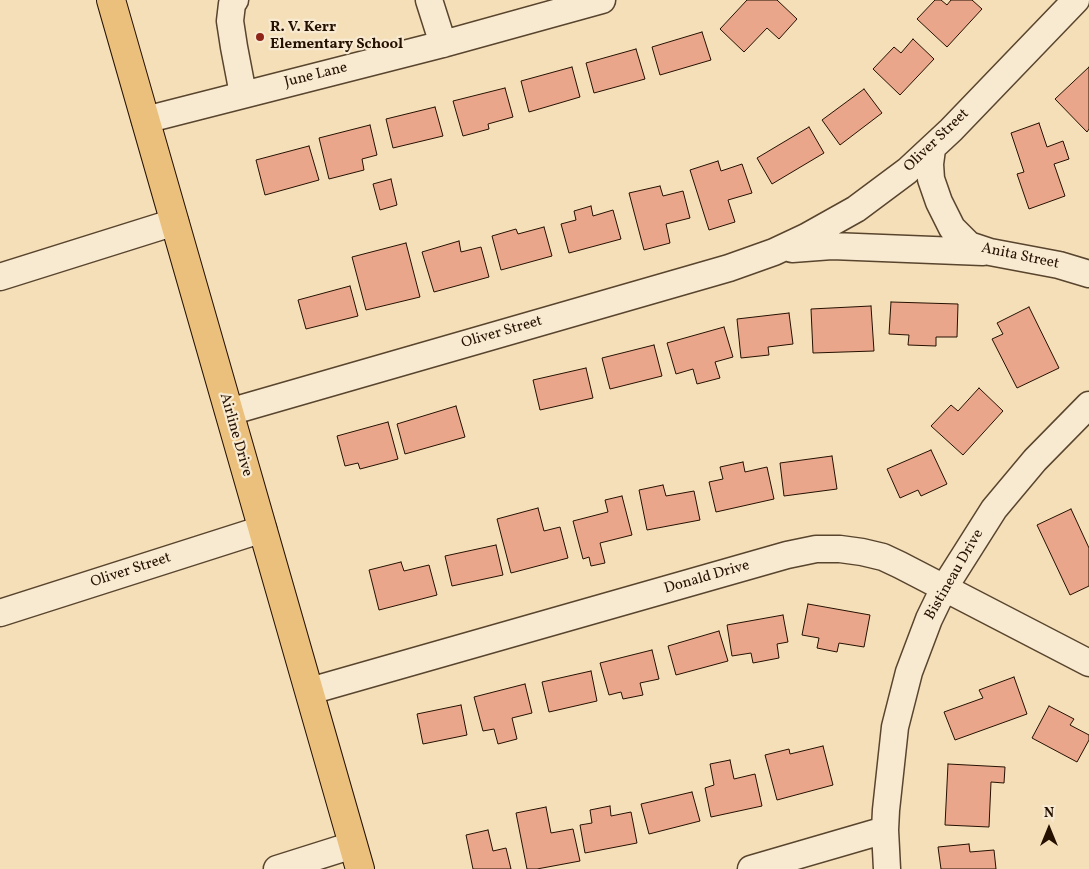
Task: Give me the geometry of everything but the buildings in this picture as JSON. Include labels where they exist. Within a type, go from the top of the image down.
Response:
[{"type":"main road","name":"Airline Drive","points":[[111,0],[357,857]]},
{"type":"street","points":[[429,0],[443,44]]},
{"type":"street","name":"June Lane","points":[[145,120],[443,44],[602,0]]},
{"type":"street","name":"Oliver Street","points":[[229,412],[729,268],[774,252],[832,224],[856,209],[907,171],[932,149],[1076,0]]},
{"type":"street","points":[[231,5],[230,21],[244,94]]},
{"type":"street","name":"Anita Street","points":[[932,149],[931,179],[944,214],[952,228],[968,245],[990,252],[1059,265],[1089,274]]},
{"type":"street","points":[[0,277],[174,222]]},
{"type":"street","name":"Oliver Street","points":[[774,252],[832,246],[990,252]]},
{"type":"street","name":"Bistineau Drive","points":[[888,869],[885,830],[891,757],[902,699],[918,645],[944,588],[994,509],[1035,460],[1089,405]]},
{"type":"street","name":"Oliver Street","points":[[0,613],[263,529]]},
{"type":"street","name":"Donald Drive","points":[[310,691],[787,555],[816,549],[840,549],[883,557],[1089,663]]},
{"type":"street","points":[[751,869],[885,830]]},
{"type":"street","points":[[277,869],[357,857]]},
{"type":"place","name":"R. V. Kerr Elementary School","points":[[260,37]]}]
